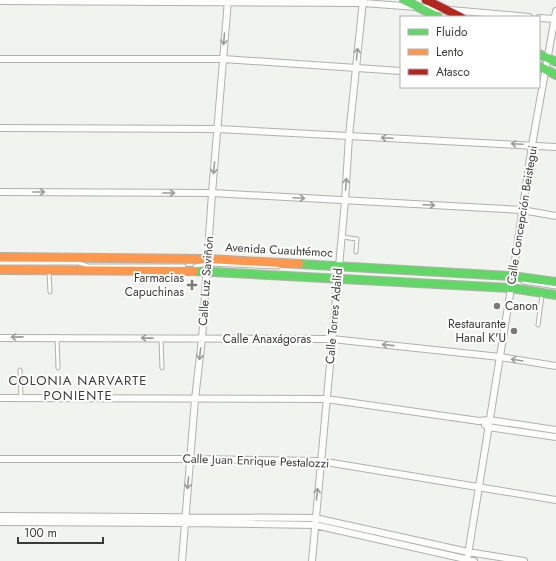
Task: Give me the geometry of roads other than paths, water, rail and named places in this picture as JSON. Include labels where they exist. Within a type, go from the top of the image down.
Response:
[{"type":"main road","points":[[404,0],[436,16]]},
{"type":"main road","points":[[426,0],[459,16]]},
{"type":"main road","points":[[540,54],[552,60]]},
{"type":"main road","points":[[542,68],[556,75]]},
{"type":"main road","name":"Avenida Cuauhtémoc","points":[[0,257],[208,264],[511,281],[556,282]]},
{"type":"main road","name":"Avenida Cuauhtémoc","points":[[0,270],[49,270],[208,264],[511,281],[542,292],[556,295]]},
{"type":"street","points":[[0,1],[363,2],[517,16]]},
{"type":"street","name":"Calle Luz Saviñón","points":[[182,561],[195,399],[202,339],[212,193],[228,1]]},
{"type":"street","name":"Calle Torres Adalid","points":[[312,561],[320,461],[342,237],[349,136],[363,2]]},
{"type":"street","name":"Calle Concepción Beistegui","points":[[467,560],[500,357],[542,81],[542,68],[552,60],[556,11]]},
{"type":"street","points":[[540,18],[555,19]]},
{"type":"street","points":[[0,59],[223,59],[400,71]]},
{"type":"street","points":[[0,128],[218,129],[556,147]]},
{"type":"street","points":[[0,192],[212,193],[522,210],[556,216]]},
{"type":"street","name":"Calle Anaxágoras","points":[[0,338],[332,339],[500,357],[556,366]]},
{"type":"street","points":[[0,398],[326,399],[479,421],[489,420],[556,430]]},
{"type":"street","points":[[479,421],[488,427],[556,438]]},
{"type":"street","name":"Calle Juan Enrique Pestalozzi","points":[[0,459],[320,461],[556,500]]},
{"type":"street","points":[[0,516],[185,520],[315,525],[474,561]]},
{"type":"street","points":[[0,522],[315,518],[468,552],[524,561]]},
{"type":"street","points":[[390,542],[392,535]]},
{"type":"street","points":[[435,552],[437,545]]},
{"type":"lane","points":[[342,237],[357,239],[356,252]]},
{"type":"lane","points":[[79,263],[88,260],[199,261],[208,264],[285,268]]},
{"type":"lane","points":[[0,263],[79,263],[88,266],[199,266],[208,264]]},
{"type":"lane","points":[[300,268],[338,271]]},
{"type":"lane","points":[[49,270],[50,292]]},
{"type":"lane","points":[[511,281],[556,287]]},
{"type":"lane","points":[[538,325],[542,292]]},
{"type":"lane","points":[[57,337],[58,368]]},
{"type":"lane","points":[[161,339],[162,368]]},
{"type":"lane","points":[[20,370],[21,398]]},
{"type":"place","name":"Farmacias Capuchinas","points":[[192,285]]},
{"type":"place","name":"Canon","points":[[497,306]]},
{"type":"place","name":"Restaurante Hanal K'U","points":[[514,331]]},
{"type":"district","name":"COLONIA NARVARTE PONIENTE","points":[[78,388]]}]
